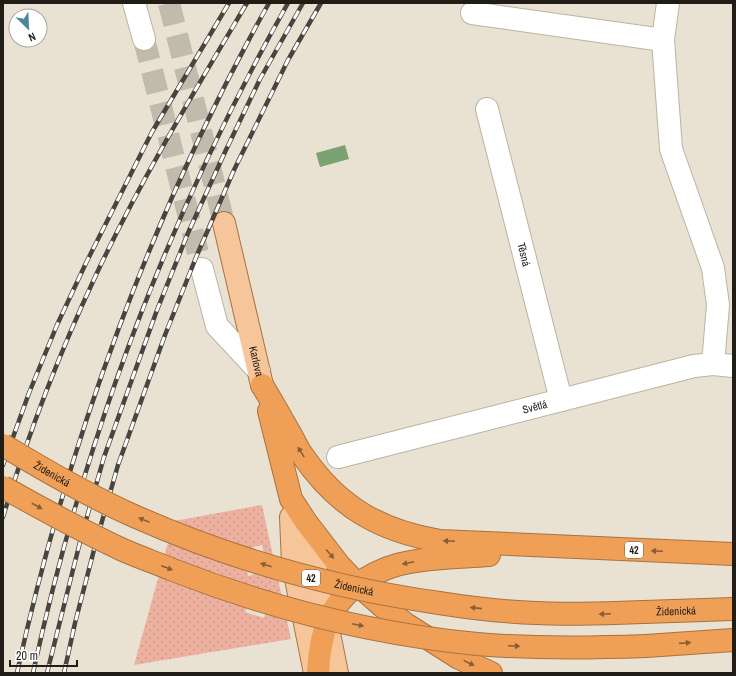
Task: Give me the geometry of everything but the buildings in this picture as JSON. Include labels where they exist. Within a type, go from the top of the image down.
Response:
[{"type":"highway","name":"Karlova","points":[[261,378],[291,499]]},
{"type":"highway","name":"42","points":[[261,378],[302,455],[324,484],[350,507],[367,518],[384,526],[421,538],[440,541],[733,554]]},
{"type":"highway","name":"Židenická","points":[[3,445],[79,488],[133,516],[224,552],[309,578],[399,597],[475,608],[535,614],[594,614],[733,609]]},
{"type":"highway","points":[[3,488],[69,524],[124,550],[212,585],[305,614],[393,633],[478,644],[533,647],[594,648],[733,640]]},
{"type":"highway","name":"42","points":[[291,499],[322,544],[357,584],[382,606],[426,638],[459,658],[491,673]]},
{"type":"highway","points":[[317,673],[321,646],[327,624],[337,606],[346,594],[357,584],[392,566],[410,562],[572,547]]},
{"type":"main road","name":"Karlova","points":[[224,223],[261,378]]},
{"type":"main road","name":"Karlova","points":[[291,499],[314,559],[337,673]]},
{"type":"main road","name":"Karlova","points":[[291,499],[293,564],[317,673]]},
{"type":"street","points":[[134,3],[144,39]]},
{"type":"street","points":[[668,3],[663,40],[671,149],[713,268],[723,365]]},
{"type":"street","points":[[472,13],[663,40]]},
{"type":"street","name":"Těsná","points":[[487,109],[561,400]]},
{"type":"street","points":[[202,269],[217,326],[261,378]]},
{"type":"street","name":"Světlá","points":[[338,457],[694,366],[723,365]]},
{"type":"shaded area","points":[[345,145],[349,159],[320,167],[316,153]]},
{"type":"shaded area","points":[[262,505],[291,639],[134,665],[174,521]],"holes":[[[262,545],[268,571],[248,576],[242,550]],[[253,587],[272,593],[264,618],[245,612]]]},
{"type":"tunnel","points":[[169,3],[224,223]]},
{"type":"tunnel","points":[[144,39],[202,269]]},
{"type":"railway","points":[[3,465],[29,393],[57,325],[86,263],[152,132],[229,3]]},
{"type":"railway","points":[[3,517],[45,394],[69,334],[96,275],[149,171],[247,3]]},
{"type":"railway","points":[[17,673],[38,586],[62,500],[89,414],[119,329],[152,245],[188,162],[227,82],[269,3]]},
{"type":"railway","points":[[33,673],[54,586],[78,499],[105,413],[135,329],[169,245],[206,163],[245,82],[288,3]]},
{"type":"railway","points":[[47,673],[81,538],[104,457],[157,310],[188,233],[225,152],[260,79],[303,3]]},
{"type":"railway","points":[[64,673],[75,623],[118,465],[165,335],[197,255],[234,170],[288,60],[321,3]]}]
